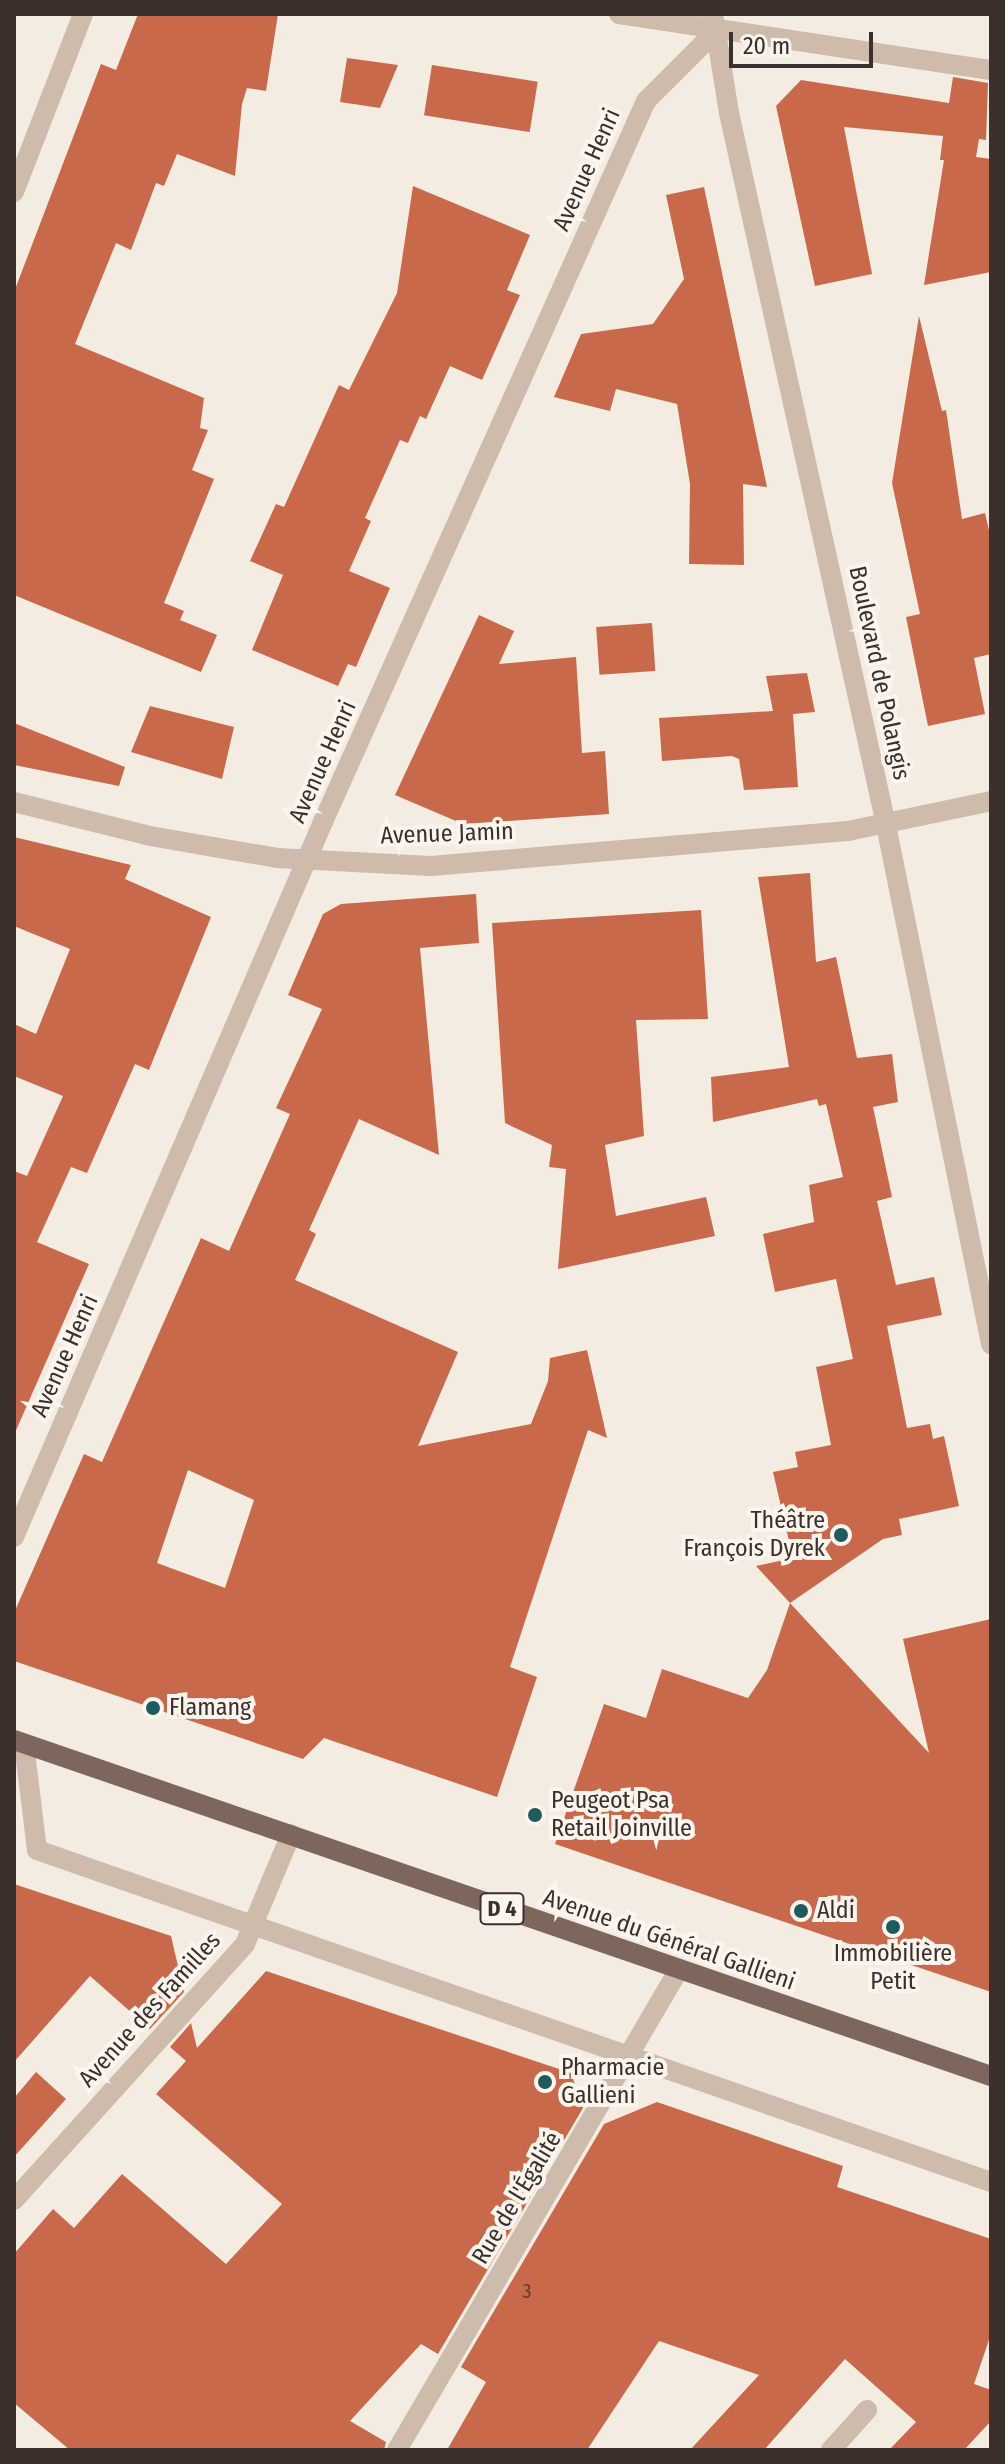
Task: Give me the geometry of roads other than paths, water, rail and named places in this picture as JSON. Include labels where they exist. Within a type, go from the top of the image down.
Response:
[{"type":"main road","name":"Avenue du Général Gallieni","points":[[19,1742],[678,1971],[991,2076]]},
{"type":"street","points":[[14,192],[83,14]]},
{"type":"street","points":[[619,14],[715,22],[991,70]]},
{"type":"street","name":"Boulevard de Polangis","points":[[715,22],[729,113],[886,825],[991,1344]]},
{"type":"street","name":"Avenue Henri","points":[[14,1537],[308,862],[646,101],[715,22]]},
{"type":"street","name":"Avenue Jamin","points":[[14,802],[150,836],[308,862],[431,866],[886,825],[991,801]]},
{"type":"street","points":[[19,1742],[37,1850],[991,2182]]},
{"type":"street","name":"Avenue des Familles","points":[[14,2200],[245,1944],[291,1834]]},
{"type":"street","name":"Rue de l'Égalité","points":[[397,2450],[631,2058],[678,1971]]},
{"type":"street","points":[[831,2450],[867,2410]]},
{"type":"place","name":"Théâtre François Dyrek","points":[[841,1535]]},
{"type":"place","name":"Flamang","points":[[153,1708]]},
{"type":"place","name":"Peugeot Psa Retail Joinville","points":[[535,1815]]},
{"type":"place","name":"Aldi","points":[[801,1911]]},
{"type":"place","name":"Immobilière Petit","points":[[893,1927]]},
{"type":"place","name":"Pharmacie Gallieni","points":[[545,2082]]}]
